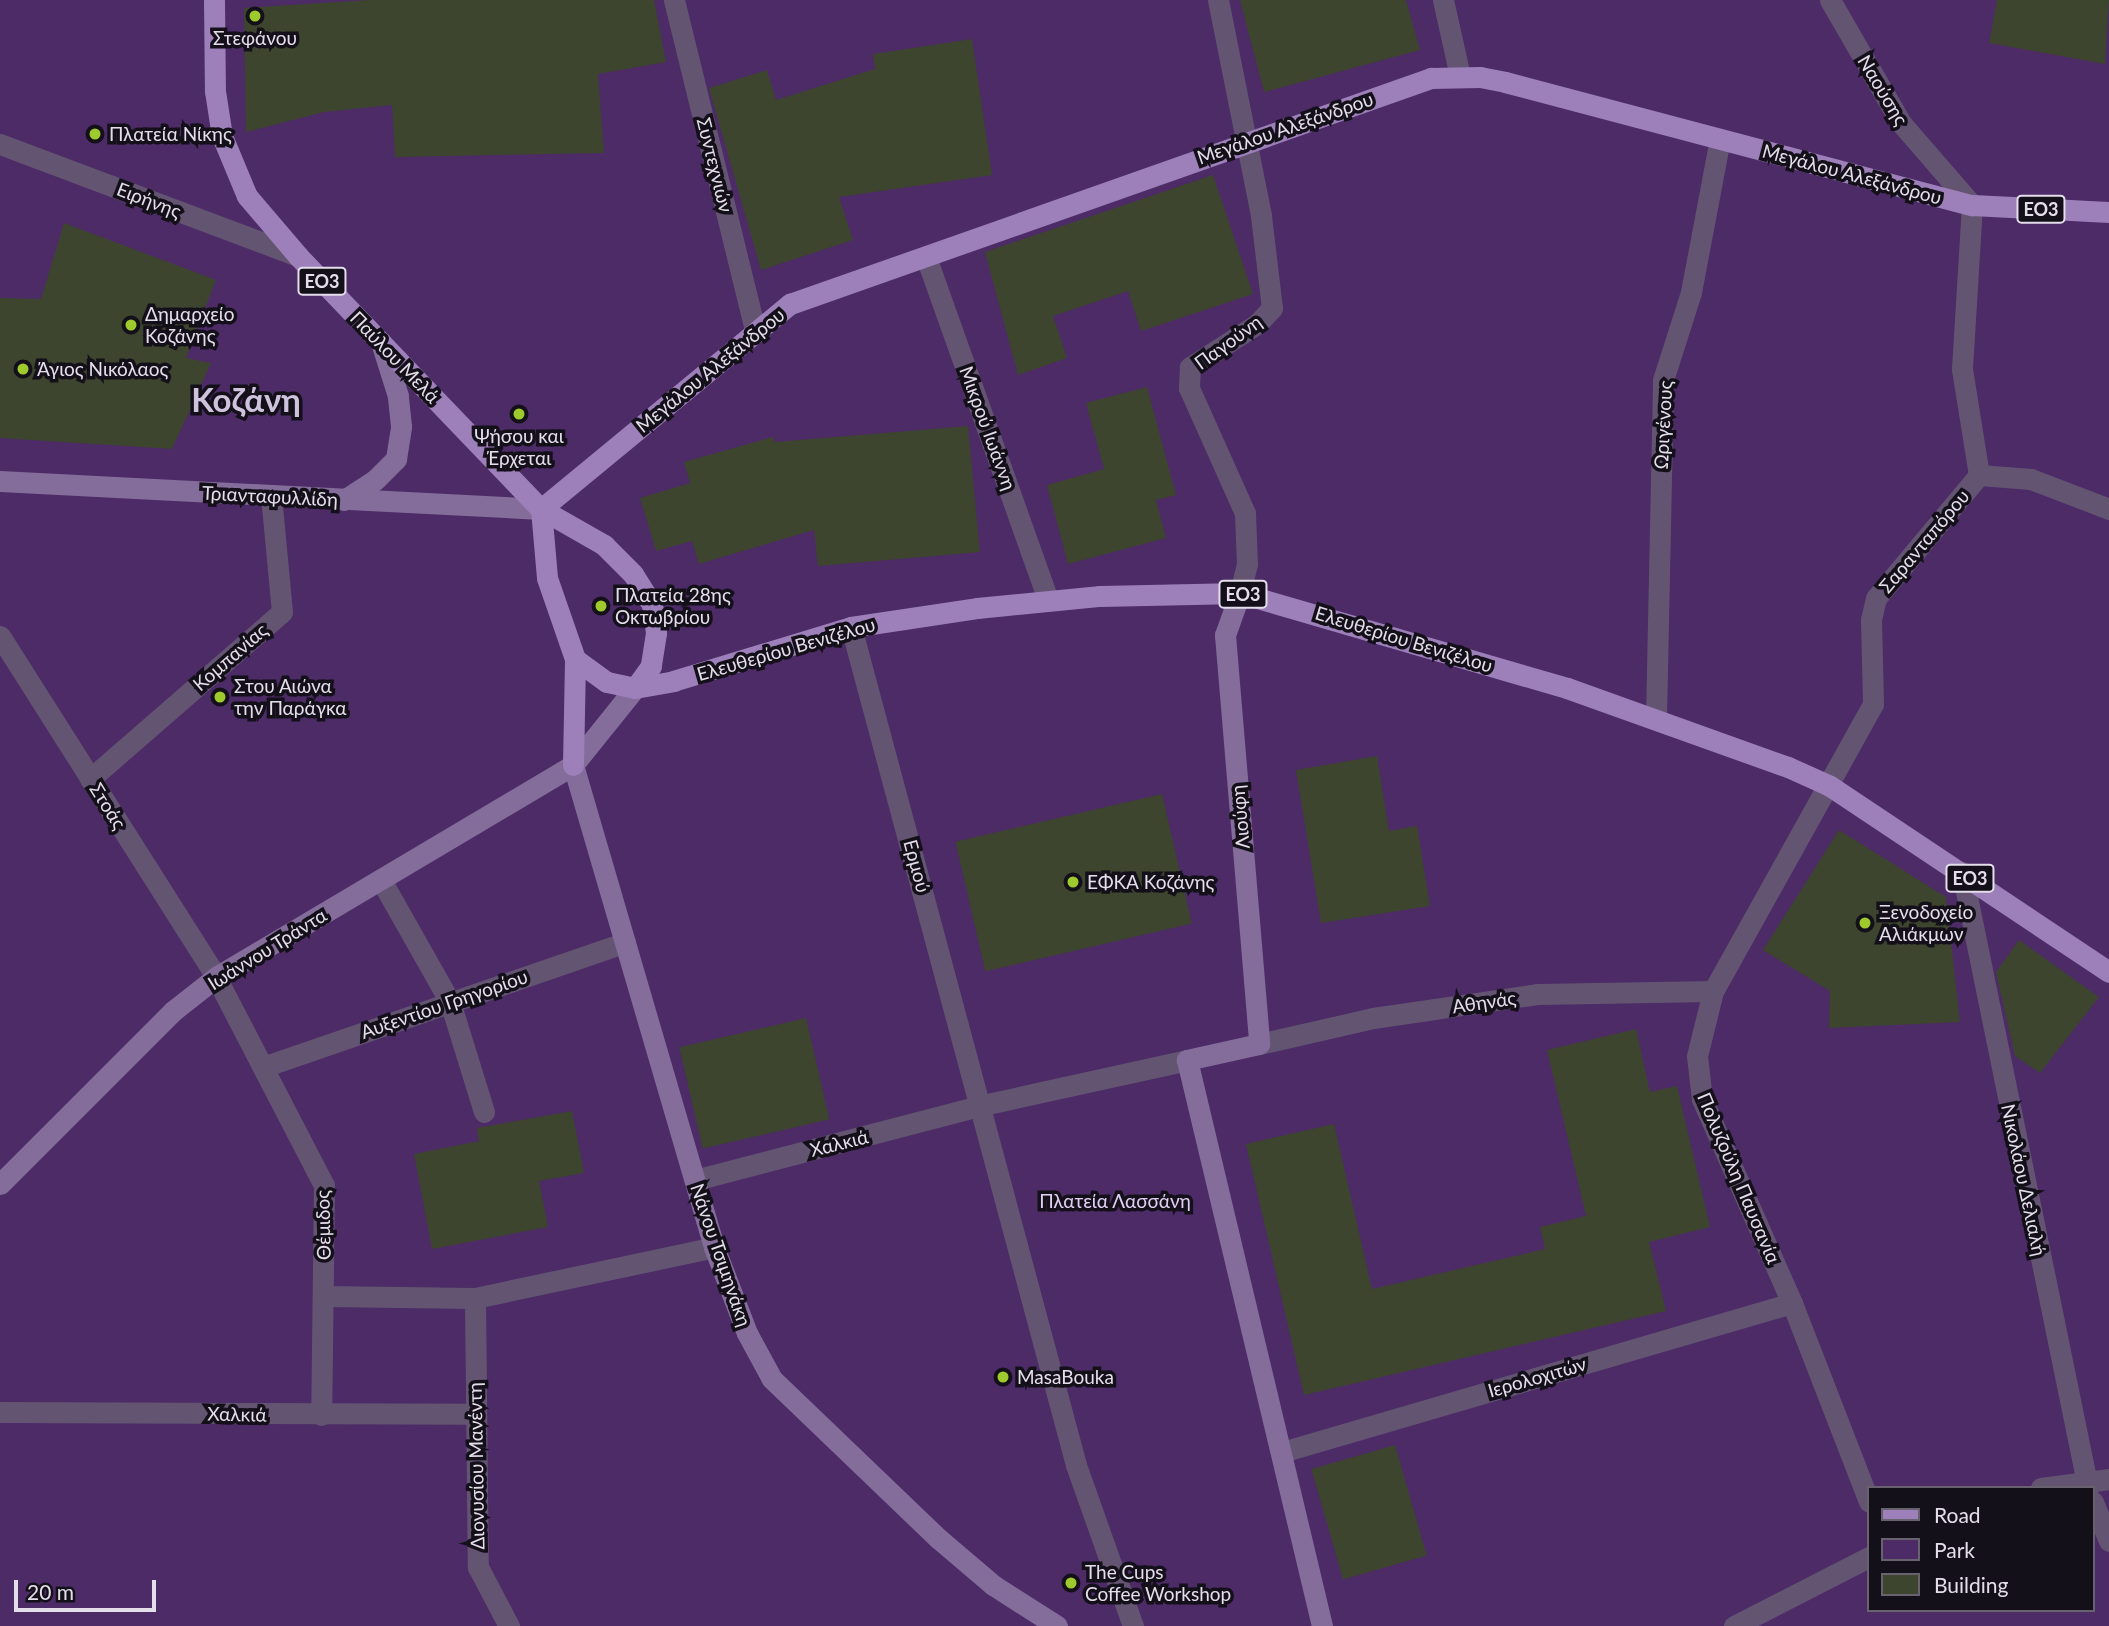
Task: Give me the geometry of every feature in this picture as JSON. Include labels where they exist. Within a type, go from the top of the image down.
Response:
[{"type":"main road","name":"Παύλου Μελά","points":[[214,0],[215,91],[222,136],[247,196],[298,256],[541,509]]},
{"type":"main road","name":"Μεγάλου Αλεξάνδρου","points":[[541,509],[774,314],[810,296],[1431,78],[1460,76],[1505,82],[1972,205],[2109,212]]},
{"type":"main road","points":[[541,509],[547,578],[575,659],[573,765]]},
{"type":"main road","name":"ΕΟ3","points":[[541,509],[604,545],[633,574],[652,604],[656,633],[651,666],[635,688],[592,675],[575,659]]},
{"type":"main road","name":"Ελευθερίου Βενιζέλου","points":[[635,688],[673,681],[851,627],[1048,600],[1240,593],[1340,619],[1656,718],[1830,786],[2109,972]]},
{"type":"street","name":"Συντεχνιών","points":[[674,0],[755,330]]},
{"type":"street","name":"Παγούνη","points":[[1218,0],[1270,267],[1272,309],[1257,324],[1190,367],[1189,388],[1245,513],[1247,554],[1240,593]]},
{"type":"street","points":[[1443,0],[1460,76]]},
{"type":"street","name":"Ναούσης","points":[[1830,0],[1901,123],[1972,205]]},
{"type":"street","name":"Ωριγένους","points":[[1656,718],[1663,380],[1691,292],[1720,139]]},
{"type":"street","name":"Ειρήνης","points":[[0,144],[298,256]]},
{"type":"street","name":"Σαρανταπόρου","points":[[1830,786],[1873,704],[1871,620],[1876,598],[1979,475],[1962,369],[1972,205]]},
{"type":"street","name":"Μικρού Ιωάννη","points":[[926,257],[1048,600]]},
{"type":"street","points":[[344,500],[375,480],[396,459],[401,426],[398,396],[381,342]]},
{"type":"street","points":[[1979,475],[2031,479],[2109,509]]},
{"type":"street","name":"Τριανταφυλλίδη","points":[[0,481],[541,509]]},
{"type":"street","name":"Κομπανίας","points":[[90,779],[282,612],[271,496]]},
{"type":"street","name":"Λιούφη","points":[[1240,593],[1225,635],[1259,1044]]},
{"type":"street","name":"Ερμού","points":[[851,627],[983,1105]]},
{"type":"street","name":"Στοάς","points":[[0,636],[216,977]]},
{"type":"street","points":[[573,765],[635,688]]},
{"type":"street","name":"Ιωάννου Τράντα","points":[[0,1184],[173,1011],[216,977],[573,765]]},
{"type":"street","name":"Νάνου Τσιμηνάκη","points":[[573,765],[715,1247],[747,1333],[772,1379],[939,1539],[993,1585],[1057,1626]]},
{"type":"street","name":"Πολυζούλη Παυσανία","points":[[1830,786],[1713,992],[1697,1056],[1702,1099],[1792,1303],[1868,1499]]},
{"type":"street","name":"Νικολάου Δελιαλή","points":[[1962,872],[2086,1485]]},
{"type":"street","points":[[381,880],[450,1002],[484,1112]]},
{"type":"street","name":"Αυξεντίου Γρηγορίου","points":[[263,1067],[625,942]]},
{"type":"street","name":"Θέμιδος","points":[[216,977],[324,1185],[321,1415]]},
{"type":"street","name":"Αθηνάς","points":[[1259,1044],[1373,1018],[1537,994],[1713,992]]},
{"type":"street","points":[[1133,1626],[1076,1465],[983,1105],[1259,1044]]},
{"type":"street","points":[[1187,1060],[1322,1626]]},
{"type":"street","name":"Χαλκιά","points":[[695,1180],[983,1105]]},
{"type":"street","points":[[324,1296],[475,1298],[715,1247]]},
{"type":"street","name":"Διονυσίου Μανέντη","points":[[475,1298],[478,1567],[509,1626]]},
{"type":"street","name":"Ιερολοχιτών","points":[[1282,1452],[1792,1303]]},
{"type":"street","name":"Χαλκιά","points":[[0,1412],[475,1414]]},
{"type":"street","points":[[2086,1485],[2109,1479]]},
{"type":"street","points":[[2095,1507],[2109,1541]]},
{"type":"street","points":[[1734,1626],[1868,1558]]},
{"type":"green space","name":"Πλατεία Λασσάνη","points":[[0,0],[2109,0],[2109,1626],[0,1626]]},
{"type":"building","points":[[369,0],[654,0],[666,62],[598,74],[604,153],[395,157],[392,105],[324,112],[246,132],[244,8]]},
{"type":"building","points":[[1240,0],[1406,0],[1420,50],[1264,92]]},
{"type":"building","points":[[1997,0],[2109,0],[2105,64],[1989,43]]},
{"type":"building","points":[[972,39],[992,175],[839,197],[853,240],[761,270],[709,88],[767,70],[776,100],[875,69],[873,54]]},
{"type":"building","points":[[1213,175],[1253,294],[1141,331],[1128,291],[1053,316],[1067,358],[1018,375],[985,252]]},
{"type":"building","name":"Δημαρχείο Κοζάνης","points":[[64,223],[216,280],[186,358],[211,363],[172,449],[0,438],[0,298],[41,299]]},
{"type":"building","points":[[1147,387],[1176,495],[1156,500],[1166,538],[1068,564],[1047,485],[1104,469],[1086,403]]},
{"type":"building","points":[[968,426],[980,552],[818,566],[814,530],[699,564],[692,541],[656,551],[640,498],[690,483],[684,462],[773,437],[775,442]]},
{"type":"building","points":[[1377,756],[1389,831],[1417,826],[1430,906],[1321,923],[1296,770]]},
{"type":"building","name":"ΕΦΚΑ Κοζάνης","points":[[1162,794],[1192,924],[985,971],[955,842]]},
{"type":"building","name":"Ξενοδοχείο Αλιάκμων","points":[[1839,830],[1946,897],[1960,1022],[1829,1028],[1830,991],[1763,950]]},
{"type":"building","points":[[2019,940],[2099,997],[2040,1073],[2015,1056],[1996,972]]},
{"type":"building","points":[[806,1018],[829,1119],[703,1149],[679,1047]]},
{"type":"building","points":[[1636,1029],[1650,1092],[1677,1086],[1710,1227],[1649,1242],[1666,1311],[1304,1395],[1246,1144],[1334,1124],[1372,1289],[1545,1249],[1540,1227],[1586,1216],[1547,1050]]},
{"type":"building","points":[[572,1111],[584,1173],[539,1181],[548,1227],[432,1249],[414,1154],[479,1141],[477,1128]]},
{"type":"building","points":[[1395,1445],[1427,1556],[1343,1580],[1311,1469]]},
{"type":"place","name":"Στεφάνου","points":[[255,16]]},
{"type":"place","name":"Πλατεία Νίκης","points":[[95,134]]},
{"type":"place","name":"Δημαρχείο Κοζάνης","points":[[131,325]]},
{"type":"place","name":"Άγιος Νικόλαος","points":[[23,369]]},
{"type":"place","name":"Ψήσου και Έρχεται","points":[[519,414]]},
{"type":"place","name":"Πλατεία 28ης Οκτωβρίου","points":[[601,606]]},
{"type":"place","name":"Στου Αιώνα την Παράγκα","points":[[220,697]]},
{"type":"place","name":"ΕΦΚΑ Κοζάνης","points":[[1073,882]]},
{"type":"place","name":"Ξενοδοχείο Αλιάκμων","points":[[1865,923]]},
{"type":"place","name":"MasaBouka","points":[[1003,1377]]},
{"type":"place","name":"The Cups Coffee Workshop","points":[[1071,1583]]},
{"type":"district","name":"Κοζάνη","points":[[246,400]]}]
